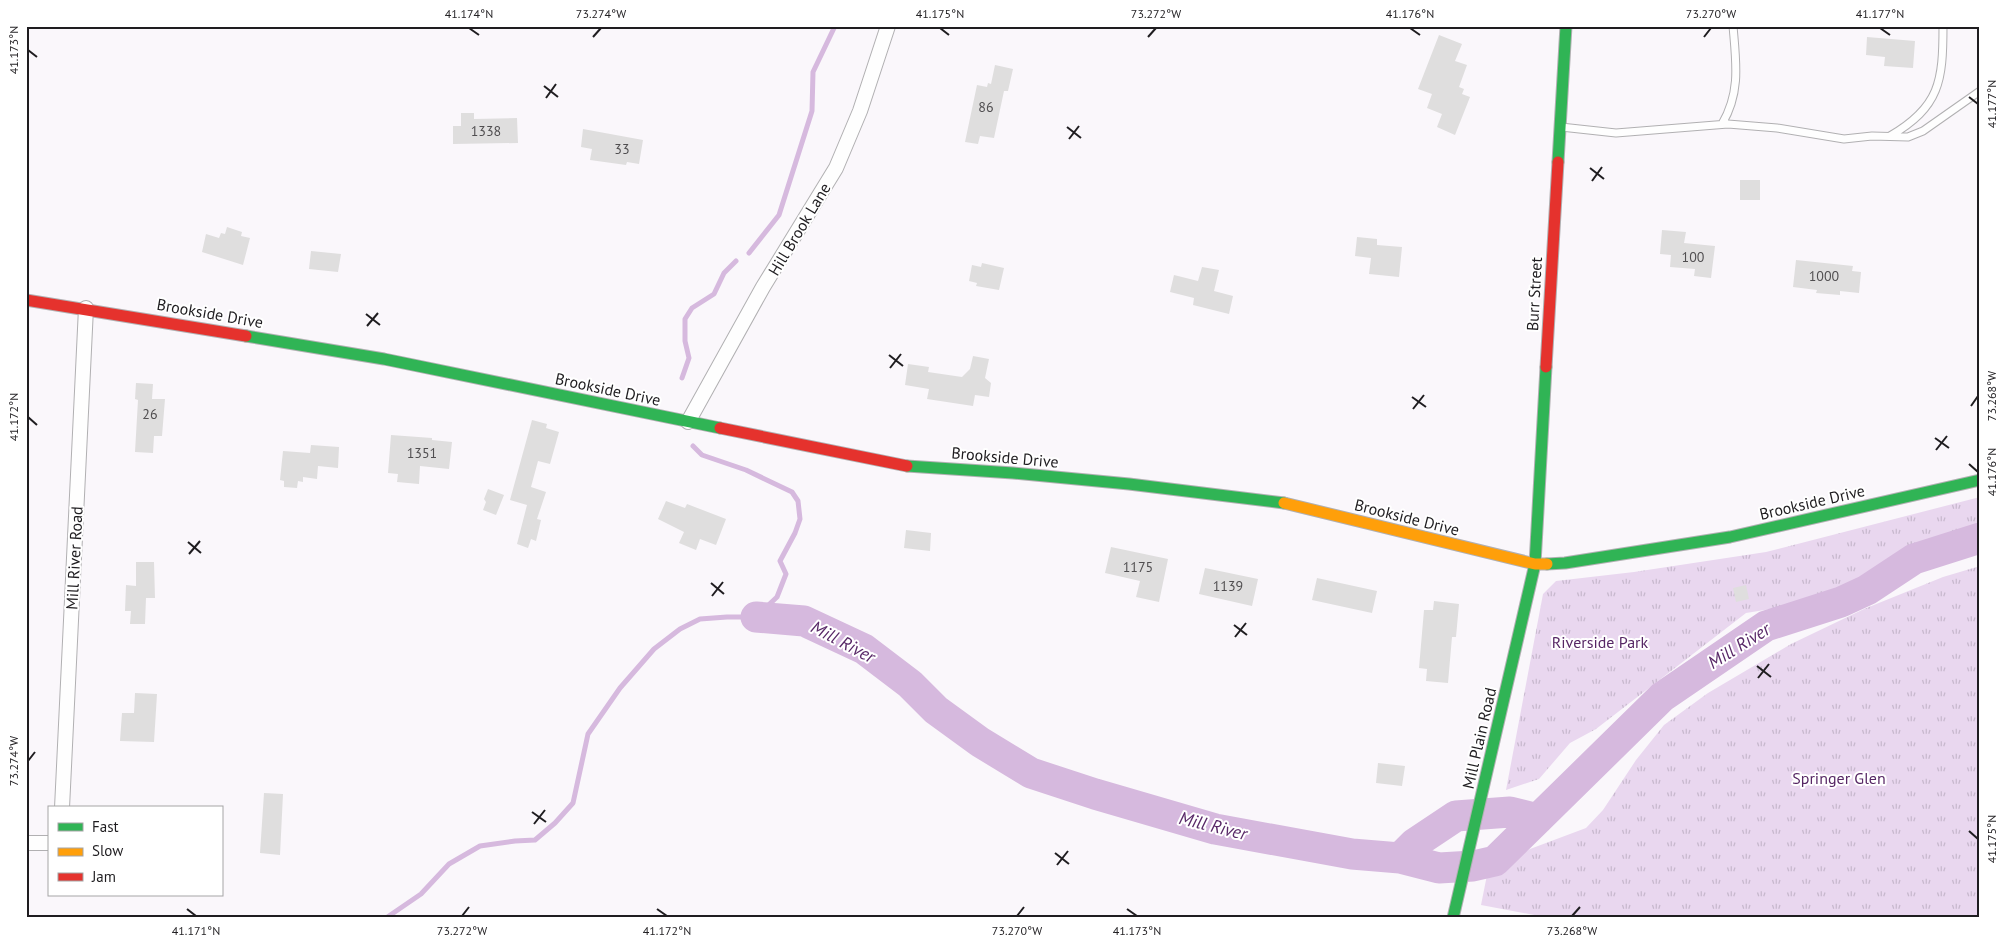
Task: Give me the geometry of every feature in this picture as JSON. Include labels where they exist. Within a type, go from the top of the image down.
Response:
[{"type":"main road","name":"Burr Street","points":[[1535,564],[1566,26]]},
{"type":"main road","name":"Brookside Drive","points":[[26,300],[86,308],[384,359],[903,466],[1052,476],[1282,503],[1535,564],[1565,563],[1730,537],[1980,480]]},
{"type":"main road","name":"Mill Plain Road","points":[[1453,918],[1463,882],[1535,564]]},
{"type":"street","name":"Hill Brook Lane","points":[[688,422],[764,287],[836,168],[860,111],[888,26]]},
{"type":"street","name":"Mill River Road","points":[[62,806],[86,308]]},
{"type":"street","points":[[26,842],[48,844]]},
{"type":"lane","points":[[1722,124],[1732,105],[1736,86],[1733,26]]},
{"type":"lane","points":[[1890,136],[1906,126],[1926,107],[1934,95],[1940,78],[1943,26]]},
{"type":"lane","points":[[1560,126],[1616,133],[1722,124],[1777,128],[1844,139],[1915,135],[1980,91]]},
{"type":"green space","name":"Riverside Park","points":[[1980,497],[1980,529],[1911,549],[1852,587],[1801,604],[1746,613],[1596,729],[1570,743],[1539,779],[1506,790],[1543,594],[1556,581],[1634,572],[1766,552]]},
{"type":"green space","name":"Springer Glen","points":[[1980,566],[1980,918],[1550,918],[1481,905],[1487,875],[1530,849],[1586,828],[1603,810],[1636,760],[1664,725],[1708,693],[1791,644],[1864,609],[1943,577]]},
{"type":"building","points":[[1439,35],[1462,44],[1455,61],[1467,65],[1459,87],[1464,89],[1462,94],[1470,97],[1455,135],[1437,127],[1442,114],[1427,108],[1432,94],[1418,89]]},
{"type":"building","points":[[1867,37],[1915,41],[1913,68],[1884,66],[1885,57],[1866,55]]},
{"type":"building","points":[[995,65],[1013,69],[1008,91],[1004,91],[994,138],[980,136],[978,144],[965,142],[977,85],[987,87],[988,83],[991,84]]},
{"type":"building","points":[[461,113],[474,113],[474,119],[517,118],[518,143],[453,144],[453,126],[461,126]]},
{"type":"building","points":[[583,129],[643,140],[639,164],[627,162],[626,165],[590,160],[592,149],[581,147]]},
{"type":"building","points":[[1740,180],[1760,180],[1760,200],[1740,200]]},
{"type":"building","points":[[227,227],[242,232],[241,236],[250,238],[243,265],[202,252],[206,234],[219,238],[221,233],[225,234]]},
{"type":"building","points":[[1662,230],[1686,232],[1684,243],[1715,246],[1711,278],[1694,276],[1695,269],[1670,267],[1671,255],[1660,254]]},
{"type":"building","points":[[1357,237],[1377,239],[1377,245],[1402,247],[1399,277],[1369,274],[1371,258],[1355,256]]},
{"type":"building","points":[[311,251],[341,254],[338,272],[309,269]]},
{"type":"building","points":[[1796,260],[1853,266],[1852,271],[1861,272],[1859,293],[1840,291],[1840,295],[1816,293],[1817,290],[1793,287]]},
{"type":"building","points":[[982,263],[1004,268],[999,290],[976,286],[977,283],[969,281],[972,265],[981,267]]},
{"type":"building","points":[[1202,267],[1219,270],[1214,291],[1233,296],[1229,314],[1193,305],[1194,298],[1170,292],[1174,275],[1198,281]]},
{"type":"building","points":[[973,356],[989,359],[985,378],[991,383],[989,397],[975,395],[973,406],[927,399],[929,389],[905,385],[908,364],[929,367],[928,372],[962,377],[970,369]]},
{"type":"building","points":[[136,383],[153,384],[152,399],[165,399],[162,436],[154,436],[153,453],[135,452],[138,400],[135,399]]},
{"type":"building","points":[[532,420],[547,424],[546,428],[559,432],[550,464],[538,461],[531,487],[546,492],[537,519],[541,520],[536,541],[531,539],[528,548],[517,544],[527,505],[510,500]]},
{"type":"building","points":[[391,435],[432,438],[432,440],[452,442],[449,469],[420,466],[419,484],[397,482],[398,474],[388,473]]},
{"type":"building","points":[[311,445],[339,447],[338,468],[318,466],[317,479],[303,477],[303,482],[298,481],[297,488],[284,487],[284,481],[280,480],[283,451],[310,453]]},
{"type":"building","points":[[488,489],[504,495],[496,515],[483,510],[486,502],[484,499]]},
{"type":"building","points":[[666,501],[685,508],[687,504],[726,519],[716,545],[700,539],[696,550],[679,543],[684,532],[658,519]]},
{"type":"building","points":[[906,530],[931,533],[930,551],[904,548]]},
{"type":"building","points":[[1111,547],[1168,559],[1159,602],[1136,597],[1140,581],[1105,573]]},
{"type":"building","points":[[136,562],[154,562],[155,598],[146,598],[145,624],[130,624],[131,611],[125,611],[126,585],[136,586]]},
{"type":"building","points":[[1205,568],[1258,579],[1252,606],[1199,594]]},
{"type":"building","points":[[1317,578],[1377,591],[1372,613],[1312,600]]},
{"type":"building","points":[[1746,585],[1749,599],[1736,602],[1733,588]]},
{"type":"building","points":[[1434,601],[1459,604],[1456,637],[1452,637],[1448,683],[1426,681],[1427,669],[1419,668],[1424,610],[1433,610]]},
{"type":"building","points":[[135,693],[157,694],[154,742],[120,741],[122,713],[134,713]]},
{"type":"building","points":[[1378,763],[1405,766],[1402,786],[1376,783]]},
{"type":"building","points":[[264,793],[283,794],[280,855],[260,853]]},
{"type":"waterway","points":[[749,253],[779,215],[812,111],[813,72],[835,26]]},
{"type":"waterway","points":[[682,378],[689,358],[685,341],[685,319],[692,308],[714,294],[724,273],[736,261]]},
{"type":"waterway","name":"Mill River","points":[[386,918],[421,894],[449,864],[480,846],[535,840],[555,823],[573,803],[588,734],[620,688],[654,649],[680,629],[700,619],[756,617],[777,597],[786,574],[780,561],[795,533],[800,519],[798,501],[792,492],[746,470],[702,455],[693,446]]},
{"type":"waterway","name":"Mill River","points":[[756,617],[804,621],[864,649],[910,684],[936,710],[980,742],[1031,773],[1215,829],[1352,854],[1400,858],[1439,868],[1473,866],[1495,861],[1662,697],[1766,626],[1841,602],[1867,590],[1914,559],[1980,538]]},
{"type":"waterway","name":"Mill River","points":[[1400,858],[1414,844],[1456,816],[1510,812],[1538,819]]},
{"type":"traffic: fast","points":[[1558,162],[1566,26]]},
{"type":"traffic: fast","points":[[246,336],[384,359],[720,428]]},
{"type":"traffic: fast","points":[[1453,918],[1535,564],[1546,367]]},
{"type":"traffic: fast","points":[[907,466],[1013,473],[1129,484],[1284,503]]},
{"type":"traffic: fast","points":[[1547,564],[1565,563],[1730,537],[1980,480]]},
{"type":"traffic: slow","points":[[1284,503],[1535,564],[1547,564]]},
{"type":"traffic: jam","points":[[1546,367],[1558,162]]},
{"type":"traffic: jam","points":[[26,300],[246,336]]},
{"type":"traffic: jam","points":[[720,428],[907,466]]}]
